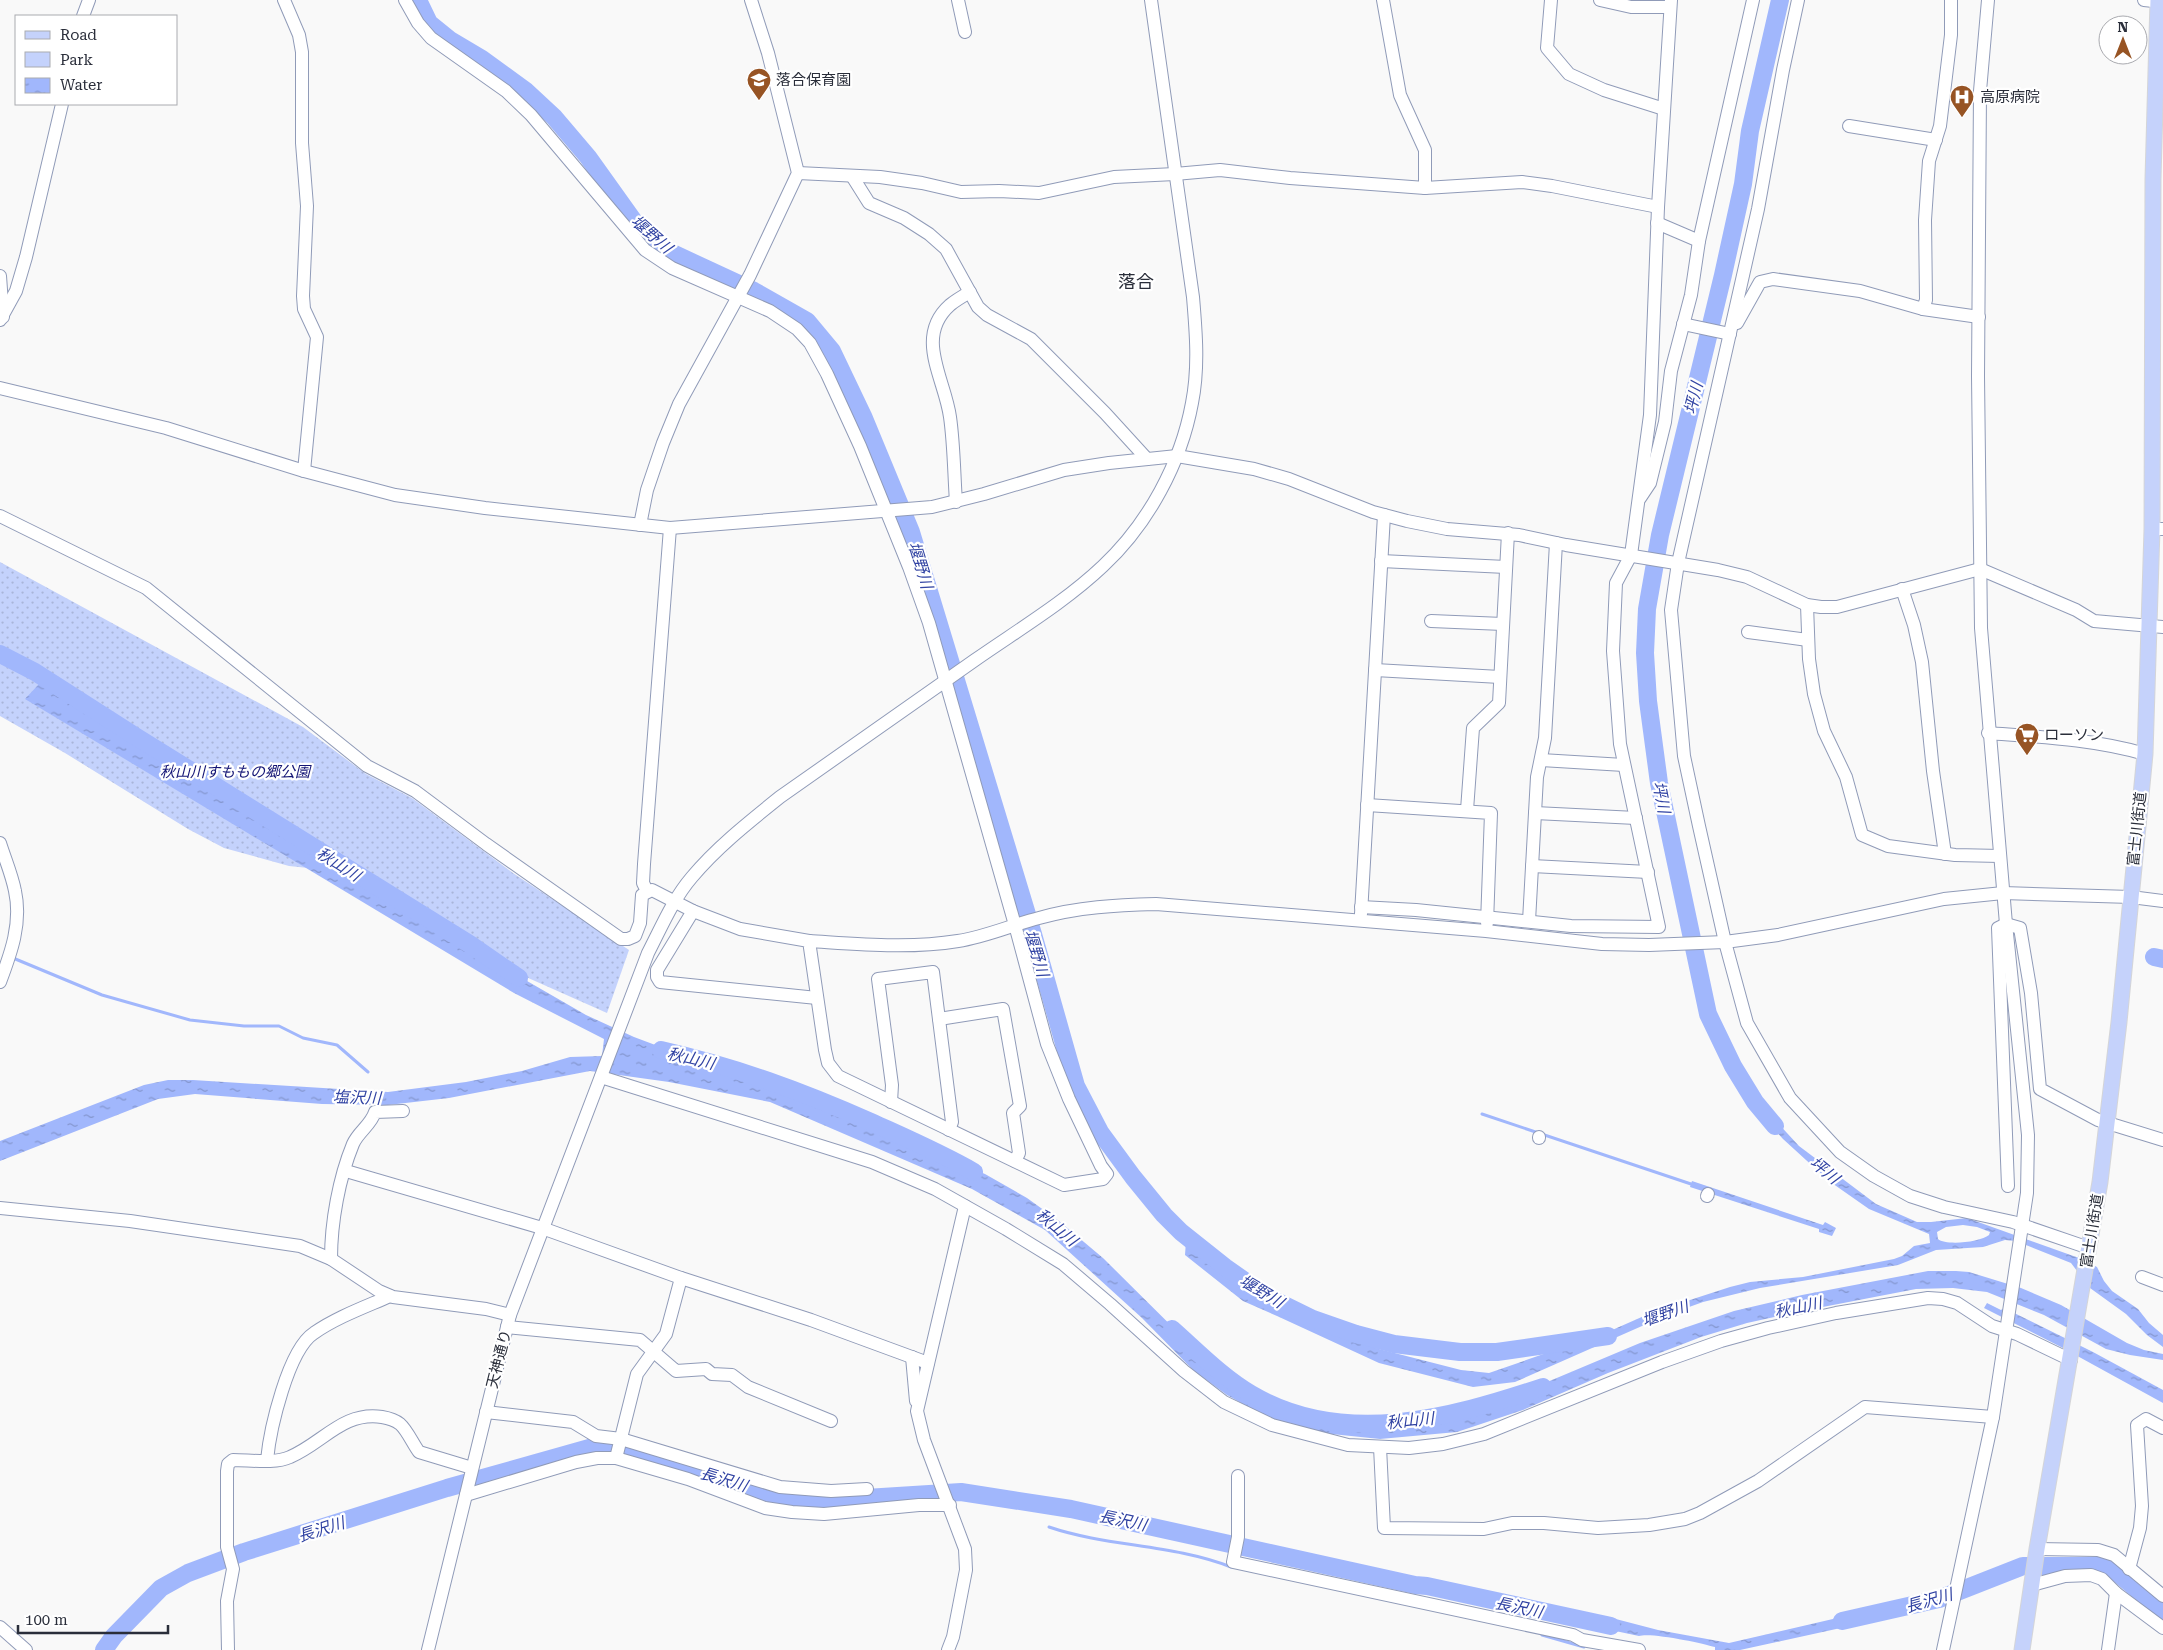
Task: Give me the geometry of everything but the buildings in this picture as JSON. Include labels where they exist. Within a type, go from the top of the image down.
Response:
[{"type":"main road","name":"富士川街道","points":[[2022,1650],[2037,1550],[2100,1182],[2131,897],[2156,627],[2158,529],[2153,179],[2156,1]]},
{"type":"street","points":[[83,15],[88,0]]},
{"type":"street","points":[[284,0],[299,35],[302,52],[302,143],[307,206],[303,296],[304,309],[317,337],[304,471]]},
{"type":"street","points":[[405,0],[418,23],[431,38],[506,91],[531,115],[645,250],[672,268],[770,311],[797,329],[810,343],[827,374],[889,511],[909,567],[945,680],[1047,1044],[1069,1099],[1100,1166],[1106,1174],[1103,1178],[1064,1184],[838,1076],[828,1063],[809,941]]},
{"type":"street","points":[[640,525],[647,490],[679,404],[750,275],[798,173],[768,53],[751,0]]},
{"type":"street","points":[[958,0],[965,32]]},
{"type":"street","name":"天神通り","points":[[428,1650],[508,1321],[648,953],[675,902],[692,877],[747,823],[780,797],[1080,586],[1104,565],[1132,535],[1156,500],[1177,456],[1192,403],[1197,344],[1193,297],[1151,0]]},
{"type":"street","points":[[1383,0],[1400,95],[1425,150],[1425,188]]},
{"type":"street","points":[[1551,0],[1547,48],[1569,74],[1604,90],[1664,108]]},
{"type":"street","points":[[1361,907],[1487,916],[1571,926],[1659,926],[1620,744],[1613,652],[1616,583],[1631,556],[1650,415],[1657,223],[1670,3],[1632,7],[1600,0]]},
{"type":"street","points":[[1638,502],[1650,483],[1665,422],[1671,371],[1687,325],[1699,241],[1753,0]]},
{"type":"street","points":[[1798,0],[1783,70],[1758,209],[1727,333],[1675,563],[1671,610],[1684,756],[1725,942],[1747,1023],[1790,1098],[1840,1152],[1874,1176],[1910,1196],[1944,1207],[1981,1214],[2023,1226],[2089,1248]]},
{"type":"street","points":[[1923,309],[1926,300],[1925,220],[1929,161],[1940,126],[1952,35],[1951,0]]},
{"type":"street","points":[[1943,1650],[1993,1417],[2027,1192],[2028,1135],[1983,672],[1980,569],[1980,91],[1988,0]]},
{"type":"street","points":[[2,319],[16,291],[26,257],[62,105]]},
{"type":"street","points":[[1849,126],[1936,140]]},
{"type":"street","points":[[798,173],[922,183],[962,192],[1039,193],[1114,177],[1228,170],[1290,178],[1425,188],[1522,182],[1658,207]]},
{"type":"street","points":[[852,176],[869,203],[904,218],[929,234],[946,249],[978,307],[987,315],[1031,339],[1062,368],[1147,459]]},
{"type":"street","points":[[1657,223],[1699,241]]},
{"type":"street","points":[[0,276],[2,319]]},
{"type":"street","points":[[1727,333],[1760,282],[1773,279],[1860,291],[1923,309],[1979,317]]},
{"type":"street","points":[[956,502],[950,416],[932,346],[934,330],[943,313],[951,304],[970,292]]},
{"type":"street","points":[[1687,325],[1727,333]]},
{"type":"street","points":[[0,388],[166,428],[304,471],[395,495],[485,508],[670,528],[910,510],[956,502],[1064,470],[1177,456],[1254,469],[1289,479],[1384,515],[1447,529],[1508,534],[1747,577],[1807,605],[1821,608],[1837,607],[1980,569],[2076,610],[2094,621],[2156,627]]},
{"type":"street","points":[[1360,921],[1384,515]]},
{"type":"street","points":[[0,516],[146,588],[367,766],[415,791],[486,844],[621,938],[628,939],[635,936],[640,923],[642,895],[646,891],[652,890],[693,911],[740,929],[809,941],[879,945],[934,945],[961,941],[1062,912],[1103,906],[1156,904],[1486,931],[1602,944],[1679,945],[1725,942],[1778,935],[1944,899],[2003,893],[2131,897],[2163,901]]},
{"type":"street","points":[[646,891],[643,883],[644,864],[670,528]]},
{"type":"street","points":[[1467,810],[1473,728],[1499,703],[1508,534]]},
{"type":"street","points":[[1528,921],[1537,777],[1545,738],[1556,543]]},
{"type":"street","points":[[1382,561],[1506,568]]},
{"type":"street","points":[[1902,589],[1914,626],[1922,662],[1932,771],[1945,854]]},
{"type":"street","points":[[1807,605],[1808,640],[1814,694],[1824,731],[1846,777],[1862,836],[1888,846],[1945,854],[2000,856]]},
{"type":"street","points":[[1431,621],[1503,624]]},
{"type":"street","points":[[1748,632],[1808,640]]},
{"type":"street","points":[[1375,670],[1500,678]]},
{"type":"street","points":[[1988,733],[2083,741],[2116,746],[2144,754]]},
{"type":"street","points":[[1541,760],[1624,765]]},
{"type":"street","points":[[1367,805],[1491,813],[1486,931]]},
{"type":"street","points":[[1535,814],[1636,818]]},
{"type":"street","points":[[0,843],[15,890],[18,907],[11,954],[0,982]]},
{"type":"street","points":[[1532,866],[1648,872]]},
{"type":"street","points":[[693,911],[657,970],[657,977],[660,982],[817,998]]},
{"type":"street","points":[[2008,1186],[1998,928],[2006,924],[2020,928],[2031,993],[2040,1089],[2106,1123],[2163,1140]]},
{"type":"street","points":[[0,946],[11,954]]},
{"type":"street","points":[[891,1102],[892,1084],[878,979],[933,972],[952,1122],[949,1130]]},
{"type":"street","points":[[939,1019],[1003,1009],[1020,1106],[1013,1113],[1018,1152],[1015,1161]]},
{"type":"street","points":[[601,1077],[872,1162],[935,1189],[1063,1264],[1184,1371],[1224,1402],[1272,1425],[1348,1445],[1409,1448],[1443,1444],[1484,1434],[1662,1362],[1722,1341],[1768,1328],[1888,1303],[1928,1298],[1943,1299],[1957,1303],[1992,1326],[2007,1327],[2071,1356]]},
{"type":"street","points":[[2004,1090],[2017,1090]]},
{"type":"street","points":[[331,1259],[334,1216],[354,1142],[372,1121],[375,1112],[403,1111]]},
{"type":"street","points":[[346,1171],[542,1228],[681,1278],[811,1320],[928,1363]]},
{"type":"street","points":[[917,1411],[965,1206]]},
{"type":"street","points":[[0,1208],[130,1221],[300,1246],[331,1259],[378,1291],[390,1296],[486,1309],[508,1321],[640,1340],[655,1350],[676,1371],[706,1369],[712,1374],[732,1375],[748,1387],[831,1421]]},
{"type":"street","points":[[2142,1277],[2163,1285]]},
{"type":"street","points":[[616,1458],[637,1374],[666,1334],[681,1278]]},
{"type":"street","points":[[267,1460],[273,1422],[285,1382],[300,1345],[313,1333],[390,1296]]},
{"type":"street","points":[[912,1357],[917,1411],[924,1440],[950,1504],[965,1549],[966,1570],[953,1637],[948,1650]]},
{"type":"street","points":[[1380,1447],[1384,1528],[1484,1529],[1512,1523],[1544,1523],[1598,1528],[1649,1525],[1685,1519],[1700,1513],[1758,1481],[1865,1407],[1993,1417]]},
{"type":"street","points":[[486,1412],[573,1422],[596,1436],[621,1440],[780,1487],[816,1491],[867,1489]]},
{"type":"street","points":[[228,1650],[227,1601],[233,1569],[227,1547],[228,1464],[233,1460],[290,1458],[356,1417],[370,1415],[389,1418],[400,1424],[419,1452],[472,1470]]},
{"type":"street","points":[[2129,1569],[2140,1528],[2142,1506],[2137,1425],[2146,1419],[2163,1428]]},
{"type":"street","points":[[466,1494],[576,1462],[597,1458],[616,1458],[688,1479],[765,1508],[792,1512],[824,1514],[950,1504]]},
{"type":"street","points":[[1238,1476],[1238,1537],[1233,1562],[1573,1635],[1582,1640],[1639,1650]]},
{"type":"street","points":[[2037,1550],[2098,1550],[2114,1555],[2163,1596]]},
{"type":"street","points":[[2032,1585],[2065,1576],[2091,1575],[2102,1579],[2116,1593],[2163,1628]]},
{"type":"street","points":[[2108,1650],[2116,1593]]},
{"type":"street","points":[[0,1627],[26,1650]]},
{"type":"green space","name":"秋山川すももの郷公園","points":[[0,562],[303,727],[366,774],[412,798],[513,873],[629,950],[607,1013],[526,977],[468,937],[366,874],[289,866],[224,848],[188,829],[65,753],[0,716]]},
{"type":"water","name":"塩沢川","points":[[39,684],[435,928],[586,1015],[634,1037],[778,1091],[985,1174],[1027,1198],[1059,1221],[1103,1258],[1229,1383],[1279,1412],[1324,1423],[1380,1429],[1464,1417],[1640,1343],[1734,1311],[1802,1295],[1928,1271],[1969,1272],[2021,1288],[2061,1305],[2127,1343],[2144,1350],[2163,1354],[2163,1360],[2106,1349],[2044,1315],[1987,1292],[1953,1288],[1916,1289],[1747,1323],[1701,1337],[1608,1373],[1523,1410],[1457,1432],[1380,1439],[1322,1433],[1277,1423],[1227,1395],[1194,1371],[1142,1318],[1045,1230],[972,1189],[770,1102],[669,1082],[590,1071],[449,1098],[388,1105],[322,1104],[195,1094],[158,1099],[0,1161],[0,1141],[144,1085],[168,1080],[388,1092],[466,1082],[522,1071],[570,1057],[602,1056],[604,1039],[514,993],[25,699]]},
{"type":"water","points":[[1762,1106],[1799,1146],[1876,1204],[1917,1222],[1967,1218],[2079,1258],[2097,1267],[2112,1291],[2138,1309],[2149,1323],[2163,1335],[2163,1347],[2147,1335],[2126,1314],[2090,1288],[2071,1263],[2016,1241],[2005,1240],[1983,1247],[1936,1250],[1898,1265],[1760,1288],[1703,1302],[1667,1315],[1515,1382],[1473,1387],[1379,1363],[1243,1301],[1185,1255],[1186,1241],[1238,1281],[1276,1305],[1379,1349],[1461,1370],[1489,1373],[1610,1331],[1653,1312],[1730,1287],[1750,1282],[1803,1277],[1894,1259],[1902,1256],[1914,1246],[1930,1243],[1929,1234],[1869,1209],[1829,1181],[1783,1139],[1755,1108]],"holes":[[[1963,1225],[1977,1227],[1990,1232],[1989,1235],[1979,1240],[1964,1242],[1948,1242],[1938,1239],[1937,1232],[1946,1227]]]},
{"type":"water","points":[[1692,1181],[1823,1225],[1825,1222],[1836,1228],[1832,1236],[1819,1232],[1819,1229],[1690,1187]]},
{"type":"water","points":[[1987,1303],[2001,1310],[2004,1308],[2093,1352],[2163,1390],[2163,1403],[2061,1347],[1984,1308]]},
{"type":"water","points":[[1863,1612],[1868,1622],[1740,1650],[1715,1650],[1715,1647],[1688,1641],[1654,1635],[1639,1636],[1587,1625],[1588,1619],[1608,1621],[1612,1618],[1658,1630],[1729,1643]]},
{"type":"waterway","name":"堰野川","points":[[418,0],[429,23],[450,40],[482,59],[526,91],[554,117],[588,157],[638,227],[670,252],[754,291],[807,321],[832,351],[863,416],[911,532],[1033,934],[1076,1086],[1100,1132],[1164,1215],[1181,1232],[1225,1267],[1266,1296],[1313,1319],[1356,1334],[1394,1344],[1460,1352],[1497,1352],[1608,1336]]},
{"type":"waterway","name":"坪川","points":[[1775,1126],[1755,1102],[1733,1066],[1708,1014],[1659,783],[1648,701],[1645,653],[1647,609],[1660,535],[1723,275],[1743,184],[1750,131],[1780,0]]},
{"type":"waterway","name":"秋山川","points":[[0,654],[35,672],[471,945],[519,978]]},
{"type":"waterway","points":[[2154,957],[2163,959]]},
{"type":"waterway","points":[[13,958],[102,995],[190,1020],[244,1026],[279,1026],[303,1038],[337,1045],[368,1072]]},
{"type":"waterway","name":"秋山川","points":[[661,1050],[742,1072],[819,1100],[949,1158],[974,1172]]},
{"type":"waterway","points":[[1482,1114],[1694,1185]]},
{"type":"waterway","name":"秋山川","points":[[1172,1329],[1220,1372],[1251,1394],[1286,1410],[1322,1420],[1359,1424],[1397,1422],[1434,1417],[1471,1409],[1543,1387]]},
{"type":"waterway","name":"長沢川","points":[[104,1650],[114,1636],[161,1588],[188,1573],[244,1552],[447,1488],[600,1445],[631,1451],[789,1499],[834,1500],[961,1492],[1071,1509],[1611,1626]]},
{"type":"waterway","points":[[1049,1527],[1071,1534],[1209,1559],[1231,1567]]},
{"type":"waterway","name":"長沢川","points":[[1842,1621],[1939,1599],[2023,1566],[2100,1566],[2119,1574],[2163,1611]]},
{"type":"waterway","points":[[1542,1635],[1584,1647]]},
{"type":"place","name":"落合保育園","points":[[759,101]]},
{"type":"place","name":"高原病院","points":[[1962,118]]},
{"type":"place","name":"ローソン","points":[[2027,756]]},
{"type":"district","name":"落合","points":[[1136,282]]}]
